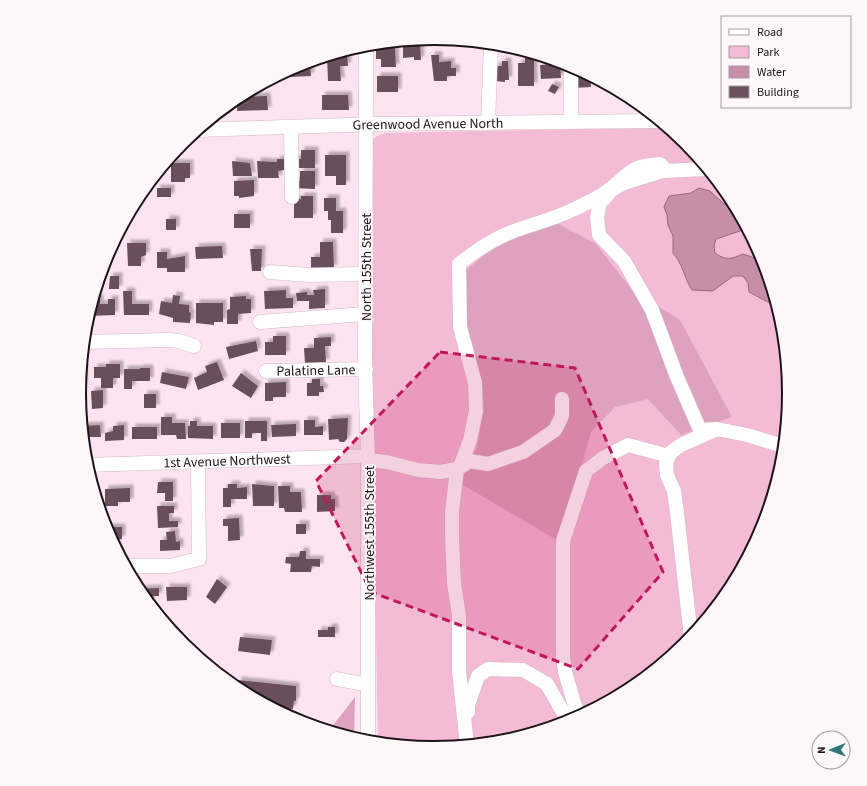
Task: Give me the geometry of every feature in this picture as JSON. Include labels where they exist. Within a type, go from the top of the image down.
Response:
[{"type":"street","points":[[488,123],[491,50]]},
{"type":"street","name":"North 155th Street","points":[[366,52],[365,314],[368,458]]},
{"type":"street","points":[[571,73],[571,122]]},
{"type":"street","name":"Greenwood Avenue North","points":[[206,130],[366,125],[650,121]]},
{"type":"street","points":[[291,127],[292,197]]},
{"type":"street","points":[[467,739],[459,671],[459,616],[454,583],[452,512],[459,468],[470,440],[476,411],[475,383],[460,327],[459,264],[512,232],[570,212],[610,189],[620,178],[634,169],[660,164],[667,171]]},
{"type":"street","points":[[700,169],[667,171],[624,183],[613,189],[600,203],[596,217],[599,235],[624,261],[652,310],[677,377],[700,430],[717,429],[747,435],[778,444]]},
{"type":"street","points":[[270,272],[366,274]]},
{"type":"street","points":[[260,322],[365,314]]},
{"type":"street","points":[[89,342],[169,340],[179,341],[194,346]]},
{"type":"street","name":"Palatine Lane","points":[[266,371],[366,369]]},
{"type":"street","name":"1st Avenue Northwest","points":[[93,465],[368,458],[418,470],[440,472],[459,468],[470,462],[488,464],[523,452],[555,430],[562,416],[562,399]]},
{"type":"street","points":[[690,628],[674,491],[667,475],[666,464],[670,453],[681,445],[717,429]]},
{"type":"street","points":[[576,710],[565,672],[564,661],[563,541],[580,485],[586,471],[603,458],[628,445],[669,456]]},
{"type":"street","name":"Northwest 155th Street","points":[[368,458],[368,734]]},
{"type":"street","points":[[131,566],[170,566],[199,558],[198,463]]},
{"type":"street","points":[[467,739],[468,705],[478,676],[488,669],[523,670],[547,684],[565,716]]},
{"type":"street","points":[[337,679],[368,685]]},
{"type":"highlighted area","points":[[440,352],[575,368],[663,572],[578,669],[371,592],[316,481]]},
{"type":"green space","points":[[658,127],[680,147],[710,181],[735,219],[746,239],[770,303],[779,348],[782,393],[781,416],[779,438],[770,483],[746,547],[735,567],[710,605],[680,639],[663,655],[627,682],[607,694],[567,715],[545,723],[479,738],[434,741],[378,736],[367,152],[370,144],[376,137],[386,133]]},
{"type":"shaded area","points":[[556,223],[595,243],[632,290],[680,320],[732,417],[681,435],[648,399],[615,407],[591,432],[560,542],[460,483],[477,447],[484,404],[475,354],[464,316],[464,272],[486,254],[518,232]]},
{"type":"shaded area","points":[[355,697],[354,731],[331,725],[334,724]]},
{"type":"water","points":[[699,188],[710,191],[726,204],[741,230],[716,239],[714,246],[715,253],[726,258],[743,254],[754,258],[770,302],[749,292],[748,283],[743,276],[733,276],[713,291],[692,290],[679,262],[673,253],[673,236],[668,225],[664,207],[669,196],[691,193]]},
{"type":"building","points":[[420,46],[421,60],[414,60],[414,57],[403,58],[403,47]]},
{"type":"building","points":[[395,48],[396,67],[381,67],[381,59],[376,59],[376,50]]},
{"type":"building","points":[[431,55],[439,55],[439,62],[451,61],[451,68],[456,68],[456,76],[447,76],[447,81],[434,81]]},
{"type":"building","points":[[347,56],[348,66],[340,66],[341,81],[328,81],[327,62]]},
{"type":"building","points":[[525,57],[534,60],[534,86],[518,86],[518,63],[525,63]]},
{"type":"building","points":[[502,61],[508,61],[509,80],[505,80],[505,82],[495,81],[495,66],[502,66]]},
{"type":"building","points":[[540,65],[549,65],[560,69],[561,78],[541,79]]},
{"type":"building","points":[[310,67],[311,76],[290,77],[300,71]]},
{"type":"building","points":[[572,74],[591,83],[591,87],[573,88]]},
{"type":"building","points":[[377,76],[398,76],[398,92],[377,92]]},
{"type":"building","points":[[552,84],[559,87],[555,94],[548,91]]},
{"type":"building","points":[[322,95],[348,95],[349,110],[322,110]]},
{"type":"building","points":[[252,96],[267,96],[268,110],[237,111],[237,106]]},
{"type":"building","points":[[301,150],[315,150],[315,168],[292,168],[292,159],[301,159]]},
{"type":"building","points":[[325,155],[346,155],[346,185],[336,185],[336,176],[325,176]]},
{"type":"building","points":[[277,159],[284,159],[284,170],[278,171],[279,178],[258,178],[257,161],[277,162]]},
{"type":"building","points":[[232,161],[250,163],[252,176],[233,176]]},
{"type":"building","points":[[173,163],[190,163],[190,178],[185,178],[185,182],[171,182],[171,165]]},
{"type":"building","points":[[300,171],[315,171],[315,189],[293,188],[293,180],[300,181]]},
{"type":"building","points":[[254,180],[254,196],[239,198],[239,196],[234,196],[234,181]]},
{"type":"building","points":[[157,188],[171,188],[171,197],[157,197]]},
{"type":"building","points":[[301,196],[313,196],[313,218],[294,218],[294,199],[301,199]]},
{"type":"building","points":[[324,198],[336,198],[336,211],[343,211],[343,233],[331,233],[331,220],[328,220],[328,211],[324,211]]},
{"type":"building","points":[[234,214],[250,214],[250,228],[234,228]]},
{"type":"building","points":[[166,219],[176,219],[176,230],[166,230]]},
{"type":"building","points":[[320,242],[333,242],[334,268],[311,269],[311,257],[320,257]]},
{"type":"building","points":[[127,243],[146,243],[146,255],[141,257],[141,266],[128,266]]},
{"type":"building","points":[[222,246],[223,258],[196,259],[195,247]]},
{"type":"building","points":[[250,249],[262,249],[261,271],[252,271]]},
{"type":"building","points":[[157,252],[167,252],[167,259],[185,256],[185,272],[167,272],[167,268],[157,268]]},
{"type":"building","points":[[110,276],[119,276],[119,289],[109,289]]},
{"type":"building","points":[[325,289],[325,308],[309,309],[309,301],[297,301],[296,293],[307,292],[307,295],[314,295],[313,290]]},
{"type":"building","points":[[286,290],[286,298],[293,298],[293,308],[265,309],[264,291]]},
{"type":"building","points":[[123,291],[132,291],[132,304],[149,304],[149,315],[124,315]]},
{"type":"building","points":[[173,295],[180,296],[179,304],[189,305],[189,312],[191,313],[190,323],[173,322],[173,318],[159,314],[161,301],[172,303]]},
{"type":"building","points":[[246,296],[246,299],[251,299],[251,313],[238,314],[238,324],[227,324],[227,310],[230,309],[230,297]]},
{"type":"building","points":[[99,298],[100,298],[100,304],[108,304],[108,299],[115,299],[115,315],[94,316]]},
{"type":"building","points":[[196,303],[223,303],[223,322],[214,322],[214,325],[196,323]]},
{"type":"building","points":[[273,336],[286,336],[286,355],[265,355],[265,342],[273,342]]},
{"type":"building","points":[[331,337],[331,346],[325,346],[326,362],[305,363],[304,348],[314,348],[314,338]]},
{"type":"building","points":[[256,341],[258,351],[229,359],[226,347]]},
{"type":"building","points":[[217,362],[224,380],[198,390],[194,378],[207,372],[205,366]]},
{"type":"building","points":[[106,364],[120,364],[120,378],[113,378],[113,388],[101,388],[101,378],[94,378],[94,367],[106,367]]},
{"type":"building","points":[[150,368],[150,381],[132,381],[132,389],[124,389],[124,369]]},
{"type":"building","points":[[162,372],[189,377],[186,389],[160,383]]},
{"type":"building","points":[[241,373],[258,386],[251,398],[232,386]]},
{"type":"building","points":[[312,379],[320,379],[320,386],[323,386],[324,392],[319,392],[319,396],[307,396],[307,383],[312,383]]},
{"type":"building","points":[[286,382],[286,397],[273,397],[273,401],[265,401],[265,383]]},
{"type":"building","points":[[103,390],[103,408],[92,409],[91,391]]},
{"type":"building","points":[[144,394],[156,394],[156,408],[144,408]]},
{"type":"building","points":[[161,417],[172,417],[172,423],[185,423],[186,439],[177,439],[176,435],[161,435]]},
{"type":"building","points":[[348,418],[347,439],[344,442],[340,442],[338,439],[329,440],[328,419]]},
{"type":"building","points":[[304,420],[315,420],[315,427],[323,426],[323,435],[304,435]]},
{"type":"building","points":[[190,421],[197,421],[197,426],[213,426],[213,439],[188,438],[188,426],[190,426]]},
{"type":"building","points":[[245,421],[267,421],[267,441],[261,441],[261,433],[252,433],[252,438],[245,438]]},
{"type":"building","points":[[221,423],[240,423],[240,438],[221,438]]},
{"type":"building","points":[[296,424],[296,436],[272,437],[271,425]]},
{"type":"building","points":[[100,425],[101,437],[88,437],[87,426]]},
{"type":"building","points":[[124,425],[124,440],[105,441],[105,433],[113,431],[113,426]]},
{"type":"building","points":[[132,427],[157,427],[157,439],[132,439]]},
{"type":"building","points":[[158,482],[173,482],[173,501],[165,501],[165,493],[157,493]]},
{"type":"building","points":[[228,484],[237,484],[237,488],[247,487],[247,499],[231,499],[231,507],[223,507],[223,488],[228,488]]},
{"type":"building","points":[[252,484],[274,486],[274,506],[253,506]]},
{"type":"building","points":[[278,486],[290,486],[290,492],[301,492],[302,512],[285,512],[284,508],[279,508]]},
{"type":"building","points":[[130,488],[130,502],[118,502],[118,506],[105,506],[105,489]]},
{"type":"building","points":[[317,495],[331,495],[331,499],[335,499],[335,511],[317,512]]},
{"type":"building","points":[[157,506],[174,506],[174,513],[169,513],[169,521],[178,521],[178,527],[158,528]]},
{"type":"building","points":[[239,518],[240,540],[228,541],[228,526],[223,526],[223,519]]},
{"type":"building","points":[[296,524],[306,524],[306,534],[296,534]]},
{"type":"building","points":[[112,527],[122,527],[122,539],[118,539]]},
{"type":"building","points":[[175,531],[176,542],[180,541],[180,550],[160,551],[160,540],[167,540],[166,532]]},
{"type":"building","points":[[300,551],[306,551],[306,559],[320,559],[320,567],[312,566],[311,572],[290,572],[291,564],[285,563],[286,557],[299,557]]},
{"type":"building","points":[[217,579],[227,587],[215,604],[206,597]]},
{"type":"building","points":[[166,587],[187,587],[187,600],[167,601]]},
{"type":"building","points":[[159,588],[159,596],[152,596],[152,598],[146,589]]},
{"type":"building","points":[[328,627],[335,627],[335,637],[318,637],[318,630],[328,630]]},
{"type":"building","points":[[240,637],[272,640],[270,655],[238,651]]},
{"type":"building","points":[[238,681],[296,686],[296,701],[294,701],[293,709],[287,709],[280,705]]}]
